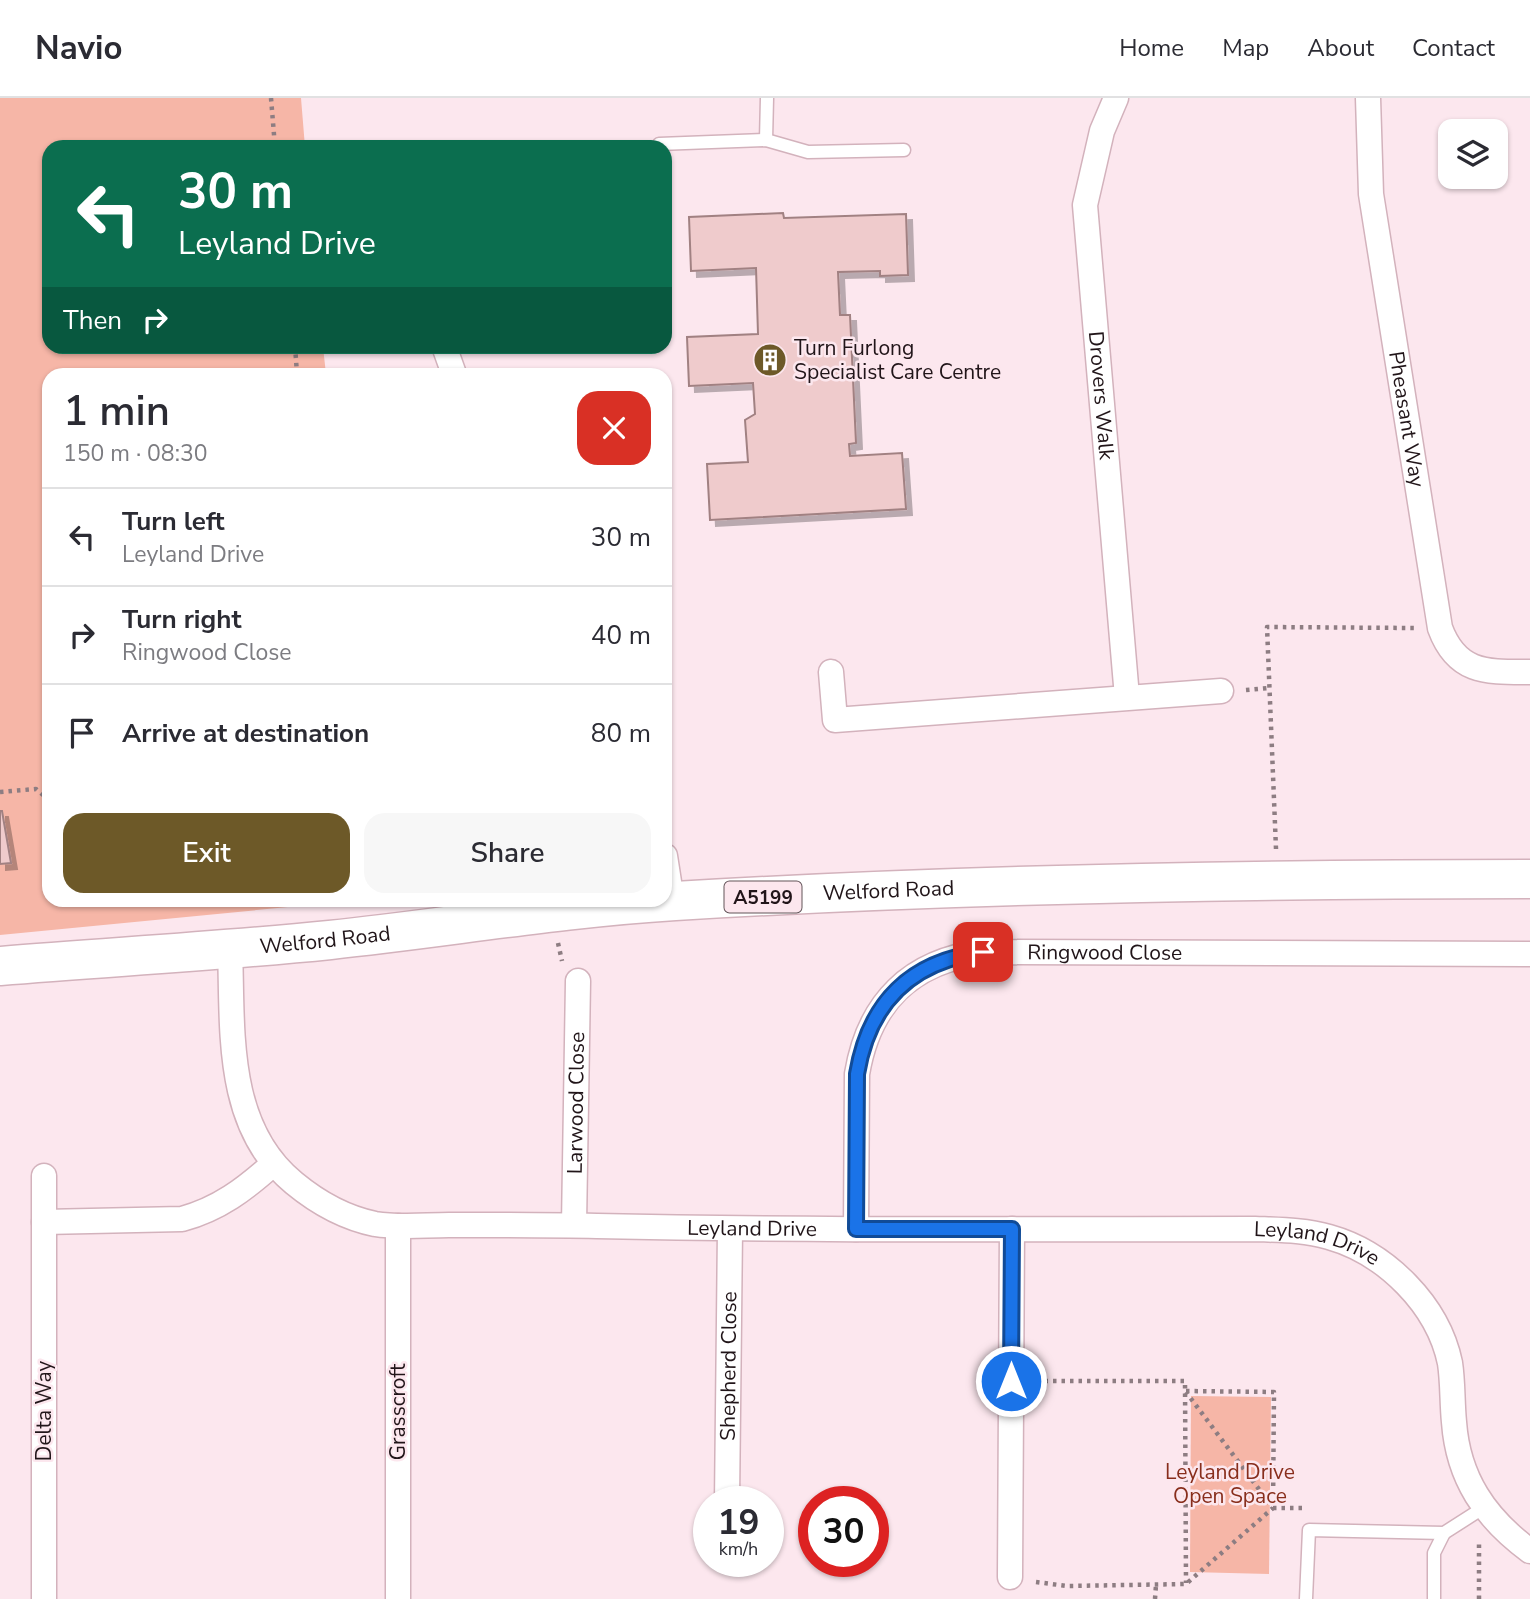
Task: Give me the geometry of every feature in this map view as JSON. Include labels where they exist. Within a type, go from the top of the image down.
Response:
[{"type":"main road","name":"Welford Road","points":[[672,901],[926,889],[1277,879],[1530,879]]},
{"type":"main road","name":"Welford Road","points":[[0,966],[328,940],[607,907]]},
{"type":"street","name":"Drovers Walk","points":[[1116,98],[1102,131],[1085,205],[1128,697]]},
{"type":"street","name":"Pheasant Way","points":[[1368,98],[1371,194],[1440,628],[1447,646],[1457,658],[1471,666],[1489,672],[1530,672]]},
{"type":"street","points":[[831,672],[835,720],[1221,691]]},
{"type":"street","name":"Leyland Drive","points":[[230,948],[235,1060],[239,1092],[248,1122],[273,1164],[312,1196],[334,1209],[375,1224],[730,1229],[1295,1230],[1330,1237],[1355,1247],[1399,1278],[1417,1297],[1437,1329],[1450,1363],[1454,1424],[1473,1514],[1506,1531],[1530,1551]]},
{"type":"street","name":"Ringwood Close","points":[[856,1229],[857,1074],[868,1028],[892,996],[909,980],[943,961],[983,952],[1530,954]]},
{"type":"street","name":"Larwood Close","points":[[574,1226],[578,981]]},
{"type":"street","points":[[44,1222],[182,1219],[223,1204],[273,1164]]},
{"type":"street","name":"Delta Way","points":[[44,1176],[44,1599]]},
{"type":"street","name":"Grasscroft","points":[[398,1226],[398,1599]]},
{"type":"street","name":"Shepherd Close","points":[[727,1486],[730,1229]]},
{"type":"street","points":[[1010,1577],[1012,1229]]},
{"type":"lane","points":[[766,141],[767,98]]},
{"type":"lane","points":[[672,144],[766,141],[808,152],[904,150]]},
{"type":"lane","points":[[1434,1599],[1434,1553],[1444,1533],[1473,1514]]},
{"type":"lane","points":[[1306,1599],[1309,1530],[1444,1533]]},
{"type":"path","points":[[271,98],[274,140]]},
{"type":"path","points":[[1277,879],[1267,628],[1440,628]]},
{"type":"path","points":[[0,792],[36,789],[42,794]]},
{"type":"path","points":[[1011,1381],[1185,1381],[1186,1584]]},
{"type":"path","points":[[1186,1391],[1274,1392],[1273,1508]]},
{"type":"path","points":[[1186,1391],[1273,1508]]},
{"type":"path","points":[[1068,1586],[1186,1584],[1273,1508],[1315,1508]]},
{"type":"path","points":[[1473,1514],[1479,1542],[1479,1599]]},
{"type":"path","points":[[1155,1599],[1156,1585]]},
{"type":"green space","points":[[0,98],[301,98],[304,140],[42,140],[42,354],[324,354],[325,368],[42,368],[42,907],[289,907],[0,935]]},
{"type":"green space","name":"Leyland Drive Open Space","points":[[1191,1396],[1271,1397],[1269,1574],[1190,1572]]},
{"type":"building","name":"Turn Furlong Specialist Care Centre","points":[[783,213],[784,218],[906,214],[908,275],[880,276],[880,271],[838,272],[840,315],[850,315],[856,443],[849,444],[850,456],[902,453],[906,509],[710,520],[707,464],[748,462],[745,420],[755,414],[753,383],[689,386],[687,337],[758,334],[756,268],[691,271],[689,217]]},
{"type":"building","points":[[2,811],[11,863],[0,864]]},
{"type":"place","name":"Turn Furlong Specialist Care Centre","points":[[770,360]]},
{"type":"route","points":[[983,952],[943,961],[909,980],[892,996],[868,1028],[857,1074],[856,1229],[1012,1229],[1011,1381]]}]
